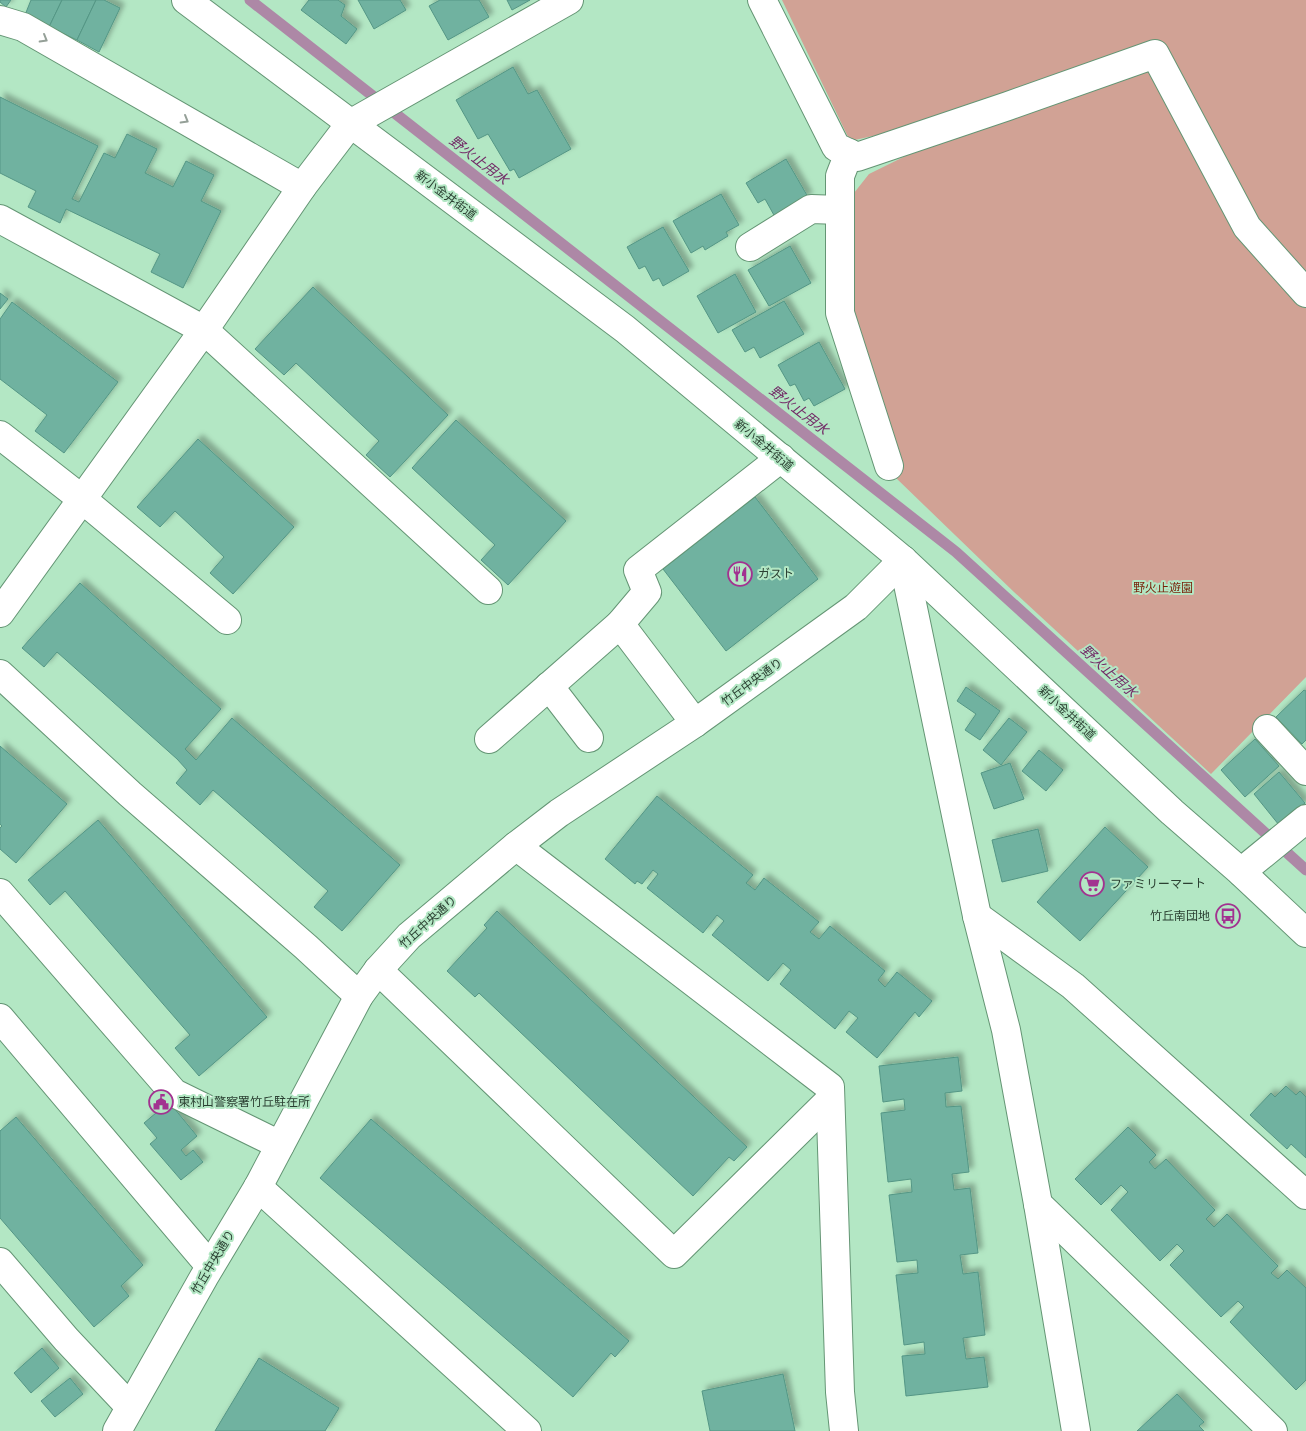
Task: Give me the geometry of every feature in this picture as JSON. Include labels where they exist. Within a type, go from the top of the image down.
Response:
[{"type":"street","name":"新小金井街道","points":[[186,0],[625,329],[781,458],[903,560],[1172,812],[1241,872],[1306,933]]},
{"type":"street","points":[[0,612],[204,330],[302,187],[350,124],[569,0]]},
{"type":"street","points":[[762,0],[836,147],[857,156],[1008,106],[1155,54],[1247,227],[1306,294]]},
{"type":"street","points":[[0,20],[22,27],[302,187]]},
{"type":"street","points":[[849,153],[840,176],[840,313],[888,466]]},
{"type":"street","points":[[750,247],[811,209],[840,210]]},
{"type":"street","points":[[0,220],[204,330],[488,590]]},
{"type":"street","points":[[0,435],[82,499],[227,620]]},
{"type":"street","points":[[489,739],[620,624],[648,592],[638,570],[781,458]]},
{"type":"street","points":[[903,560],[977,916],[1006,1030],[1038,1204],[1076,1431]]},
{"type":"street","name":"竹丘中央通り","points":[[117,1431],[210,1266],[258,1187],[359,996],[378,970],[409,936],[516,846],[559,813],[695,723],[856,607],[903,560]]},
{"type":"street","points":[[620,624],[695,723]]},
{"type":"street","points":[[0,674],[130,794],[306,947],[359,996]]},
{"type":"street","points":[[549,686],[589,738]]},
{"type":"street","points":[[1267,729],[1306,771]]},
{"type":"street","points":[[1241,872],[1297,827]]},
{"type":"street","points":[[516,846],[830,1087],[840,1392],[844,1431]]},
{"type":"street","points":[[0,893],[174,1093],[280,1145]]},
{"type":"street","points":[[977,916],[1073,986],[1306,1195]]},
{"type":"street","points":[[378,970],[674,1254],[830,1100]]},
{"type":"street","points":[[0,1018],[210,1266]]},
{"type":"street","points":[[258,1187],[527,1431]]},
{"type":"street","points":[[1038,1204],[1274,1431]]},
{"type":"street","points":[[0,1262],[66,1339],[130,1407]]},
{"type":"green space","name":"野火止遊園","points":[[782,0],[1306,0],[1306,677],[1211,774],[1014,592],[896,478],[902,470],[853,313],[854,193],[869,174],[1005,107],[850,141]]},
{"type":"building","points":[[0,0],[11,0],[6,7]]},
{"type":"building","points":[[31,0],[62,0],[49,27],[25,15]]},
{"type":"building","points":[[62,0],[96,0],[77,40],[49,27]]},
{"type":"building","points":[[96,0],[104,0],[120,8],[99,52],[77,40]]},
{"type":"building","points":[[309,0],[338,0],[345,5],[341,16],[357,29],[346,44],[301,10]]},
{"type":"building","points":[[358,0],[400,0],[406,10],[374,29]]},
{"type":"building","points":[[440,0],[479,0],[489,17],[448,40],[429,6]]},
{"type":"building","points":[[507,0],[530,0],[512,10]]},
{"type":"building","points":[[513,67],[528,94],[537,90],[571,149],[519,178],[514,169],[510,171],[488,134],[478,139],[456,100]]},
{"type":"building","points":[[0,97],[98,146],[72,199],[79,202],[104,153],[115,158],[127,134],[157,149],[145,173],[173,187],[186,161],[214,175],[201,201],[221,211],[183,288],[151,272],[160,254],[66,209],[60,223],[28,207],[36,191],[0,173]]},
{"type":"building","points":[[786,159],[808,197],[775,217],[765,199],[758,203],[746,183]]},
{"type":"building","points":[[721,194],[739,225],[726,232],[728,236],[705,250],[703,246],[691,253],[673,221]]},
{"type":"building","points":[[663,227],[689,271],[663,286],[659,278],[653,281],[645,266],[639,269],[627,247]]},
{"type":"building","points":[[790,246],[811,283],[769,306],[748,270]]},
{"type":"building","points":[[735,274],[756,312],[718,333],[697,296]]},
{"type":"building","points":[[313,287],[448,415],[390,477],[366,455],[379,441],[296,363],[284,375],[255,349]]},
{"type":"building","points":[[0,293],[8,299],[0,309]]},
{"type":"building","points":[[784,301],[804,334],[760,358],[754,347],[745,352],[732,330]]},
{"type":"building","points":[[12,302],[118,382],[64,453],[35,431],[47,415],[0,379],[0,319]]},
{"type":"building","points":[[819,342],[845,389],[814,406],[809,398],[804,401],[795,384],[790,386],[778,365]]},
{"type":"building","points":[[456,420],[566,521],[508,585],[481,560],[495,545],[412,468]]},
{"type":"building","points":[[198,439],[294,527],[233,594],[210,573],[224,557],[175,511],[160,527],[137,507]]},
{"type":"building","name":"ガスト","points":[[755,497],[818,579],[726,651],[663,569]]},
{"type":"building","points":[[80,583],[221,709],[185,749],[196,760],[232,718],[400,865],[342,931],[314,907],[328,891],[213,790],[200,805],[176,783],[187,770],[177,759],[57,652],[44,667],[22,648]]},
{"type":"building","points":[[966,687],[1000,711],[980,740],[965,730],[976,714],[957,701]]},
{"type":"building","points":[[1304,690],[1306,691],[1306,740],[1302,744],[1276,717]]},
{"type":"building","points":[[1009,718],[1027,732],[1001,765],[983,750]]},
{"type":"building","points":[[1255,739],[1279,766],[1245,797],[1221,770]]},
{"type":"building","points":[[0,746],[67,804],[16,863],[0,849],[0,828],[2,826],[0,824]]},
{"type":"building","points":[[1039,750],[1063,770],[1046,791],[1022,771]]},
{"type":"building","points":[[1010,763],[1024,799],[994,809],[981,773]]},
{"type":"building","points":[[1279,772],[1305,803],[1279,825],[1254,794]]},
{"type":"building","points":[[657,796],[753,875],[746,883],[755,890],[764,878],[819,922],[810,932],[819,939],[830,926],[885,971],[878,980],[885,987],[897,972],[932,1001],[919,1017],[915,1012],[877,1058],[846,1032],[858,1018],[849,1011],[835,1029],[780,984],[791,970],[783,963],[768,981],[712,935],[724,921],[717,915],[703,933],[647,888],[658,874],[653,870],[642,884],[637,881],[635,884],[605,859]]},
{"type":"building","points":[[98,820],[267,1017],[199,1076],[175,1048],[190,1035],[65,891],[50,905],[28,880]]},
{"type":"building","name":"ファミリーマート","points":[[1105,827],[1148,867],[1080,941],[1037,902]]},
{"type":"building","points":[[1038,829],[1048,871],[1002,882],[992,840]]},
{"type":"building","points":[[497,911],[747,1147],[734,1161],[729,1157],[693,1196],[479,993],[475,997],[447,971],[487,928],[484,925]]},
{"type":"building","points":[[958,1057],[962,1091],[945,1093],[946,1107],[961,1106],[969,1172],[952,1174],[954,1190],[970,1188],[978,1253],[960,1255],[963,1274],[978,1272],[985,1335],[963,1338],[966,1359],[984,1357],[988,1387],[906,1396],[902,1356],[925,1354],[924,1342],[904,1345],[896,1275],[918,1273],[917,1260],[897,1262],[889,1195],[912,1192],[911,1179],[888,1182],[881,1113],[905,1110],[904,1099],[883,1102],[879,1066]]},
{"type":"building","points":[[1286,1086],[1296,1095],[1300,1091],[1306,1097],[1306,1158],[1291,1144],[1287,1149],[1250,1115],[1271,1093],[1275,1097]]},
{"type":"building","points":[[169,1102],[197,1136],[181,1150],[186,1156],[193,1150],[203,1162],[181,1180],[150,1144],[157,1138],[144,1123]]},
{"type":"building","points":[[16,1117],[143,1265],[121,1286],[129,1296],[94,1327],[0,1218],[0,1131]]},
{"type":"building","points":[[371,1119],[629,1341],[615,1357],[611,1353],[573,1397],[320,1178]]},
{"type":"building","points":[[1128,1127],[1156,1155],[1149,1162],[1155,1169],[1166,1159],[1215,1210],[1206,1219],[1214,1227],[1227,1214],[1278,1266],[1271,1273],[1278,1279],[1287,1270],[1306,1288],[1306,1380],[1296,1390],[1230,1322],[1244,1307],[1238,1301],[1221,1317],[1170,1265],[1184,1251],[1177,1244],[1160,1261],[1111,1210],[1128,1192],[1121,1185],[1101,1205],[1075,1179]]},
{"type":"building","points":[[42,1348],[59,1368],[31,1393],[14,1373]]},
{"type":"building","points":[[259,1358],[339,1408],[325,1431],[215,1431]]},
{"type":"building","points":[[783,1374],[795,1431],[710,1431],[702,1391]]},
{"type":"building","points":[[70,1378],[83,1394],[55,1417],[41,1401]]},
{"type":"building","points":[[1177,1394],[1204,1422],[1199,1426],[1204,1431],[1137,1431]]},
{"type":"waterway","name":"野火止用水","points":[[250,0],[956,552],[1306,870]]},
{"type":"place","name":"ガスト","points":[[740,574]]},
{"type":"place","name":"ファミリーマート","points":[[1092,884]]},
{"type":"place","name":"竹丘南団地","points":[[1228,916]]},
{"type":"place","name":"東村山警察署竹丘駐在所","points":[[161,1102]]}]
